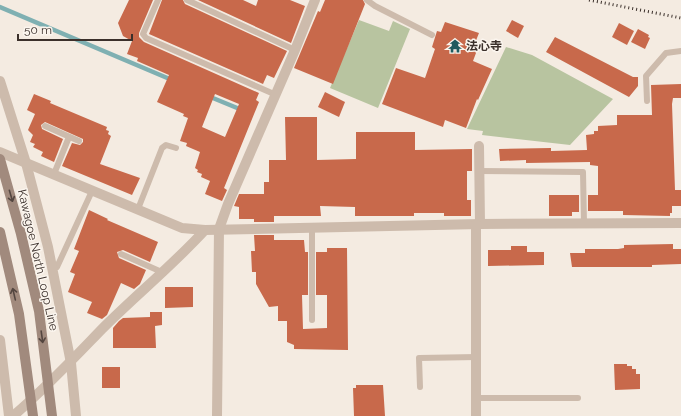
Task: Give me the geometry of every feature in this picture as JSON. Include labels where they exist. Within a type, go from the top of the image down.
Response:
[{"type":"main road","name":"Kawagoe North Loop Line","points":[[0,159],[21,234],[39,311],[52,416]]},
{"type":"main road","points":[[0,232],[19,314],[33,416]]},
{"type":"street","points":[[217,416],[219,228],[274,94],[295,50],[311,1]]},
{"type":"street","points":[[0,81],[26,163],[48,247],[71,363],[76,416]]},
{"type":"street","points":[[476,416],[479,146]]},
{"type":"street","points":[[0,152],[182,228],[205,230],[219,228],[478,224],[681,223]]},
{"type":"street","points":[[13,416],[71,363],[103,329],[164,272],[205,230]]},
{"type":"street","points":[[0,340],[9,416]]},
{"type":"lane","points":[[158,0],[143,34],[146,38],[274,94]]},
{"type":"lane","points":[[187,0],[295,50]]},
{"type":"lane","points":[[367,0],[432,35]]},
{"type":"lane","points":[[647,101],[646,76],[666,53],[681,51]]},
{"type":"lane","points":[[45,126],[79,141]]},
{"type":"lane","points":[[54,174],[70,137]]},
{"type":"lane","points":[[138,209],[162,148],[166,145],[176,148]]},
{"type":"lane","points":[[479,171],[583,172],[584,223]]},
{"type":"lane","points":[[57,267],[92,190]]},
{"type":"lane","points":[[312,227],[312,320]]},
{"type":"lane","points":[[120,254],[164,272]]},
{"type":"lane","points":[[420,388],[419,358],[476,357]]},
{"type":"lane","points":[[476,398],[578,398]]},
{"type":"green space","points":[[359,20],[389,31],[393,21],[410,29],[378,108],[330,88]]},
{"type":"green space","points":[[506,47],[532,55],[613,99],[570,145],[482,135],[483,131],[467,129]]},
{"type":"building","points":[[129,0],[153,0],[139,33],[139,37],[144,42],[259,93],[256,100],[259,102],[224,188],[227,190],[222,201],[205,194],[210,181],[201,177],[202,174],[197,172],[198,170],[195,168],[200,152],[186,146],[187,143],[180,141],[188,118],[183,116],[184,114],[157,102],[169,75],[137,61],[138,58],[127,54],[132,41],[123,36],[118,23]],"holes":[[[215,94],[239,104],[225,137],[202,127]]]},
{"type":"building","points":[[162,0],[183,0],[185,4],[287,51],[274,78],[267,75],[263,84],[149,34]]},
{"type":"building","points":[[198,0],[243,0],[256,6],[258,0],[290,0],[305,6],[291,43]]},
{"type":"building","points":[[325,0],[363,0],[365,4],[333,84],[294,68],[318,11],[320,12]]},
{"type":"building","points":[[512,20],[524,26],[518,38],[506,31]]},
{"type":"building","points":[[445,22],[479,33],[475,43],[479,45],[473,61],[492,69],[478,100],[477,99],[466,128],[445,120],[443,127],[382,104],[396,68],[425,78],[435,49],[432,47],[437,31],[441,32]]},
{"type":"building","points":[[619,23],[634,31],[627,45],[612,37]]},
{"type":"building","points":[[638,29],[649,35],[648,37],[650,38],[645,49],[631,42]]},
{"type":"building","points":[[555,37],[633,77],[638,77],[638,86],[629,97],[546,52]]},
{"type":"building","points":[[681,84],[681,98],[673,98],[672,104],[675,190],[681,190],[681,206],[672,206],[672,213],[670,213],[670,216],[623,215],[623,211],[588,211],[588,195],[598,195],[598,166],[590,165],[590,162],[526,163],[526,160],[500,161],[499,149],[551,148],[551,151],[587,150],[586,135],[594,134],[594,131],[598,131],[598,126],[617,125],[617,115],[652,115],[651,85]]},
{"type":"building","points":[[325,92],[345,102],[339,117],[318,107]]},
{"type":"building","points":[[34,94],[51,101],[50,103],[107,127],[106,130],[109,131],[108,134],[111,136],[100,164],[140,178],[132,195],[62,166],[72,143],[80,145],[83,142],[83,139],[45,122],[41,125],[42,129],[63,139],[54,162],[41,156],[43,152],[33,147],[35,144],[30,142],[33,135],[28,130],[35,114],[27,110]]},
{"type":"building","points":[[285,117],[317,117],[317,160],[356,159],[356,132],[415,132],[415,150],[472,149],[472,171],[467,171],[467,200],[471,200],[471,216],[444,216],[444,213],[414,213],[414,216],[355,216],[355,207],[320,206],[321,216],[274,216],[274,222],[254,222],[254,219],[239,219],[239,207],[234,206],[239,194],[264,194],[264,182],[269,182],[269,160],[286,160]]},
{"type":"building","points":[[549,195],[579,195],[579,212],[572,212],[572,216],[549,216]]},
{"type":"building","points":[[89,210],[108,219],[107,220],[158,242],[150,262],[123,250],[117,252],[119,258],[146,270],[140,284],[134,289],[121,283],[107,315],[102,319],[87,313],[92,302],[68,292],[75,274],[70,272],[79,251],[74,249]]},
{"type":"building","points":[[254,235],[274,235],[274,240],[304,240],[305,252],[308,252],[308,295],[302,295],[303,329],[327,328],[327,295],[316,295],[316,252],[327,252],[327,248],[347,248],[348,350],[294,349],[294,345],[287,342],[287,321],[278,321],[278,306],[269,307],[256,284],[256,272],[252,272],[251,251],[255,251]]},
{"type":"building","points":[[673,244],[673,249],[681,249],[681,264],[652,265],[652,267],[572,267],[570,253],[585,253],[585,249],[618,249],[624,248],[624,245]]},
{"type":"building","points":[[511,246],[527,246],[527,252],[544,252],[544,265],[488,266],[488,250],[511,250]]},
{"type":"building","points":[[165,287],[193,287],[193,307],[165,308]]},
{"type":"building","points":[[150,312],[162,312],[162,325],[155,326],[156,348],[113,348],[113,328],[119,321],[123,318],[150,317]]},
{"type":"building","points":[[614,364],[627,364],[627,366],[632,366],[632,369],[636,369],[636,374],[640,374],[640,389],[615,390]]},
{"type":"building","points":[[102,367],[120,367],[120,388],[102,388]]},
{"type":"building","points":[[356,385],[383,385],[385,416],[354,416],[353,388],[356,388]]},
{"type":"waterway","points":[[0,7],[172,80]]},
{"type":"waterway","points":[[208,96],[242,110]]},
{"type":"railway","points":[[589,0],[681,18]]},
{"type":"place","name":"法心寺","points":[[455,46]]}]
